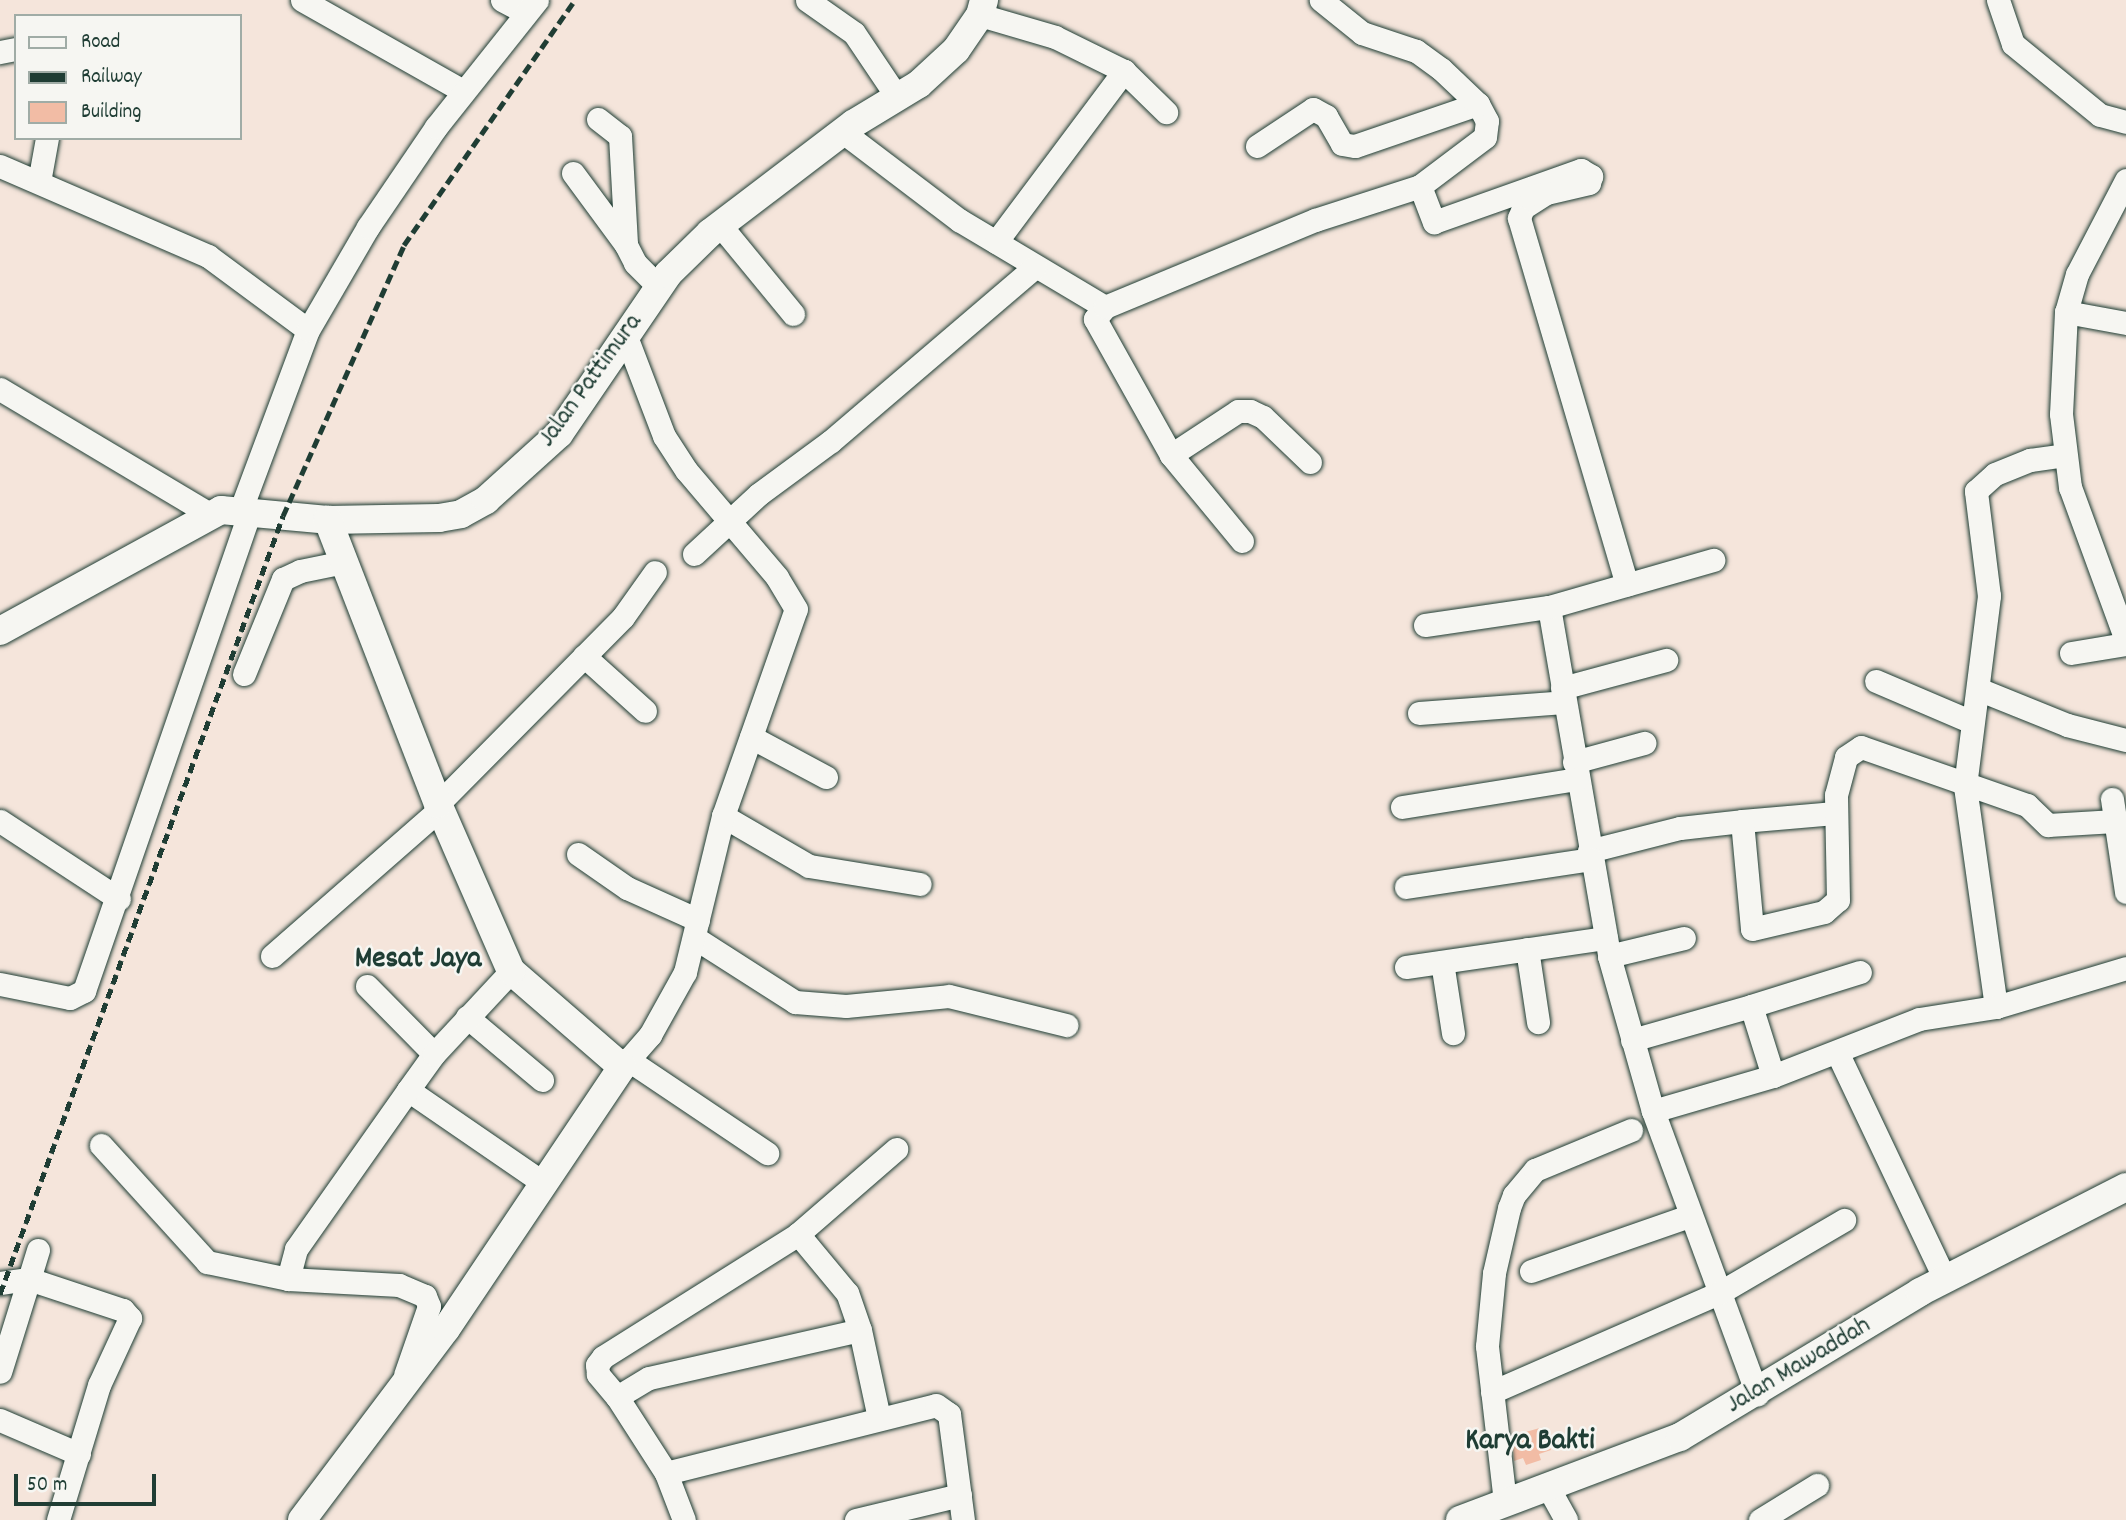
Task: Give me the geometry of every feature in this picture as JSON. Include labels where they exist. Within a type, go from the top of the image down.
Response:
[{"type":"street","points":[[302,0],[463,91]]},
{"type":"street","points":[[0,984],[71,998],[84,991],[119,899],[246,510],[309,330],[387,196],[463,91],[532,7],[502,0]]},
{"type":"street","points":[[807,0],[854,33],[897,97]]},
{"type":"street","points":[[1241,541],[1171,455],[1096,323],[1105,307],[1315,220],[1420,186],[1485,137],[1487,121],[1478,104],[1416,51],[1362,33],[1321,0]]},
{"type":"street","points":[[1998,0],[2013,44],[2100,115],[2126,122]]},
{"type":"street","points":[[982,7],[1045,33],[1124,71],[1166,112]]},
{"type":"street","name":"Jalan Pattimura","points":[[0,631],[210,514],[246,510],[328,520],[439,518],[461,514],[486,500],[559,434],[659,287],[720,225],[843,132],[897,97],[956,50],[982,7]]},
{"type":"street","points":[[996,242],[1124,71]]},
{"type":"street","points":[[1257,146],[1313,109],[1326,116],[1342,144],[1355,146],[1478,104]]},
{"type":"street","points":[[598,119],[620,136],[626,245]]},
{"type":"street","points":[[843,132],[996,242],[1105,307]]},
{"type":"street","points":[[39,182],[47,140]]},
{"type":"street","points":[[0,166],[208,256],[309,330]]},
{"type":"street","points":[[1420,186],[1434,222],[1581,170],[1589,172],[1589,183],[1546,193],[1523,208],[1519,218],[1627,584]]},
{"type":"street","points":[[573,173],[626,245],[635,263],[659,287]]},
{"type":"street","points":[[2071,653],[2126,642],[2090,551],[2070,488],[2061,414],[2066,312],[2077,274],[2126,180]]},
{"type":"street","points":[[720,225],[793,314]]},
{"type":"street","points":[[694,554],[730,524],[758,494],[831,442],[1035,267]]},
{"type":"street","points":[[2066,312],[2126,323]]},
{"type":"street","points":[[304,1519],[446,1329],[542,1181],[672,1001],[696,929],[723,816],[796,610],[777,576],[730,524],[664,436],[625,334]]},
{"type":"street","points":[[0,389],[210,514]]},
{"type":"street","points":[[1171,455],[1238,411],[1250,411],[1263,417],[1310,462]]},
{"type":"street","points":[[1996,1007],[1965,786],[1989,596],[1986,543],[1976,491],[1995,474],[2030,460],[2065,455]]},
{"type":"street","points":[[328,520],[439,807],[511,971],[625,1063],[767,1153]]},
{"type":"street","points":[[1425,625],[1549,607],[1713,559]]},
{"type":"street","points":[[244,674],[283,579],[300,570],[344,562]]},
{"type":"street","points":[[272,956],[439,807],[623,617],[655,572]]},
{"type":"street","points":[[1549,607],[1607,947],[1653,1111],[1689,1216],[1757,1394]]},
{"type":"street","points":[[584,656],[645,711]]},
{"type":"street","points":[[1419,713],[1563,695],[1667,660]]},
{"type":"street","points":[[1876,681],[1972,722]]},
{"type":"street","points":[[1978,689],[2067,725],[2126,740]]},
{"type":"street","points":[[751,737],[826,777]]},
{"type":"street","points":[[1402,807],[1576,771],[1644,743]]},
{"type":"street","points":[[1742,821],[1750,923],[1757,930],[1824,912],[1838,900],[1835,813],[1846,757],[1861,747],[1965,786],[2028,805],[2048,825],[2114,810],[2123,854],[2126,892]]},
{"type":"street","points":[[1406,887],[1590,855],[1680,828],[1835,813]]},
{"type":"street","points":[[723,816],[809,866],[920,884]]},
{"type":"street","points":[[0,821],[119,899]]},
{"type":"street","points":[[578,854],[627,888],[696,929],[795,1002],[846,1006],[949,996],[1066,1025]]},
{"type":"street","points":[[1406,967],[1527,950],[1607,947],[1684,938]]},
{"type":"street","points":[[1527,950],[1538,1022]]},
{"type":"street","points":[[1442,962],[1453,1033]]},
{"type":"street","points":[[1653,1111],[1773,1076],[1919,1019],[1996,1007],[2126,968]]},
{"type":"street","points":[[291,1268],[434,1054],[511,971]]},
{"type":"street","points":[[1632,1040],[1860,972]]},
{"type":"street","points":[[367,986],[434,1054]]},
{"type":"street","points":[[1751,1006],[1773,1076]]},
{"type":"street","points":[[467,1017],[542,1080]]},
{"type":"street","points":[[1837,1052],[1945,1279]]},
{"type":"street","points":[[408,1090],[542,1181]]},
{"type":"street","points":[[1505,1502],[1487,1346],[1494,1273],[1514,1195],[1535,1170],[1631,1130]]},
{"type":"street","points":[[101,1145],[207,1262],[291,1268],[399,1285],[425,1296],[429,1306],[398,1394]]},
{"type":"street","points":[[680,1517],[666,1473],[617,1396],[598,1374],[597,1365],[603,1357],[798,1234],[896,1149]]},
{"type":"street","name":"Jalan Mawaddah","points":[[1460,1520],[1505,1502],[1549,1489],[1680,1437],[1757,1394],[1945,1279],[2126,1187]]},
{"type":"street","points":[[1531,1271],[1689,1216]]},
{"type":"street","points":[[1492,1392],[1719,1293],[1844,1220]]},
{"type":"street","points":[[798,1234],[847,1293],[860,1330],[879,1418]]},
{"type":"street","points":[[0,1372],[38,1250]]},
{"type":"street","points":[[0,1283],[29,1279],[123,1310],[130,1318],[99,1385],[58,1520]]},
{"type":"street","points":[[617,1396],[649,1378],[860,1330]]},
{"type":"street","points":[[666,1473],[936,1405],[949,1414],[963,1520]]},
{"type":"street","points":[[0,1420],[79,1454]]},
{"type":"street","points":[[1760,1520],[1817,1485]]},
{"type":"street","points":[[1549,1489],[1566,1520]]},
{"type":"street","points":[[856,1520],[960,1495]]},
{"type":"building","points":[[1543,1427],[1551,1450],[1539,1454],[1541,1460],[1526,1465],[1523,1458],[1514,1461],[1512,1436]]},
{"type":"railway","points":[[0,1294],[283,516],[404,245],[575,0]]},
{"type":"district","name":"Mesat Jaya","points":[[418,961]]},
{"type":"district","name":"Karya Bakti","points":[[1530,1443]]}]
